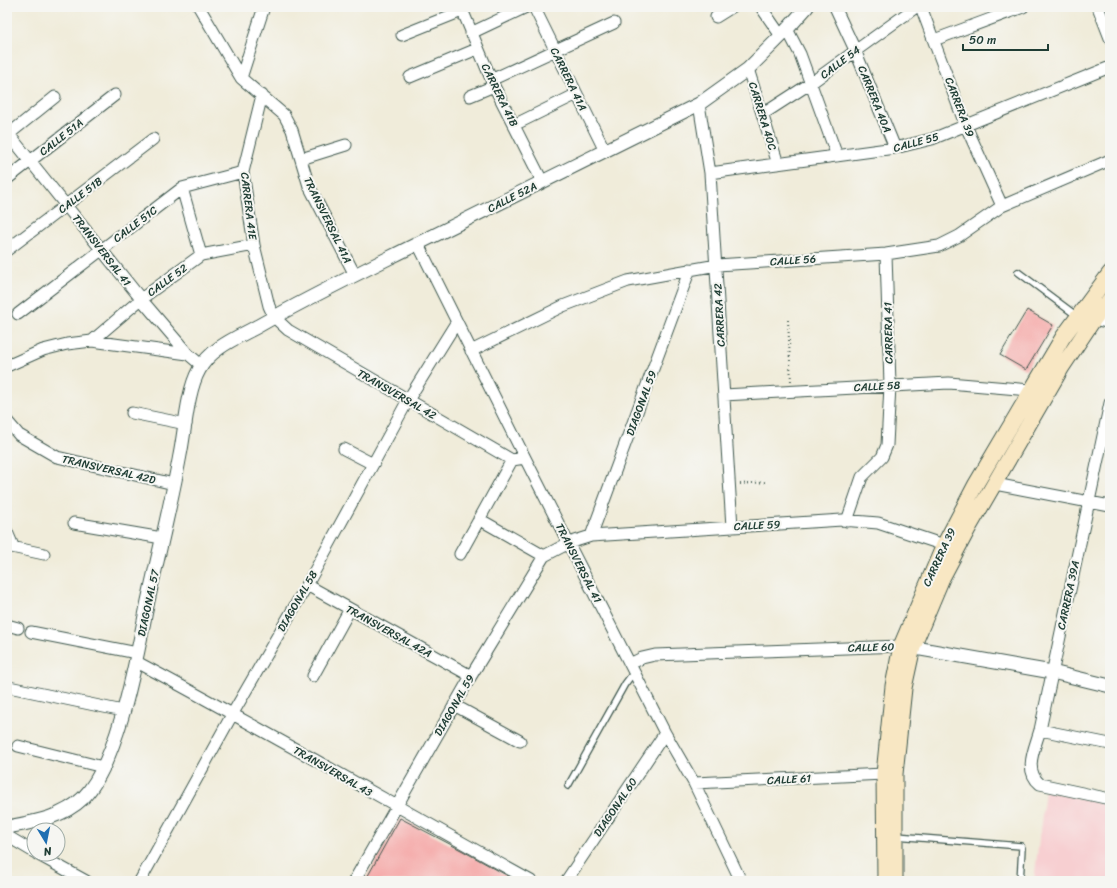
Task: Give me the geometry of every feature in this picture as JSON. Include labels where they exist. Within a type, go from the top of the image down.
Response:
[{"type":"main road","name":"CARRERA 39","points":[[895,881],[895,774],[905,681],[907,646],[912,616],[944,545],[976,484],[1030,390],[1077,316],[1110,273]]},
{"type":"main road","name":"CARRERA 39","points":[[885,881],[884,774],[893,686],[907,646],[968,529],[1062,367],[1094,319],[1110,299]]},
{"type":"street","name":"TRANSVERSAL 41A","points":[[199,7],[241,78],[284,115],[292,130],[309,186],[354,275]]},
{"type":"street","points":[[241,78],[264,7]]},
{"type":"street","points":[[471,33],[526,7]]},
{"type":"street","name":"CARRERA 41A","points":[[534,7],[605,151]]},
{"type":"street","points":[[716,17],[732,7]]},
{"type":"street","points":[[761,7],[800,54],[812,83],[837,156]]},
{"type":"street","name":"CALLE 52A","points":[[201,365],[220,347],[354,275],[699,104],[748,69],[784,33],[807,7]]},
{"type":"street","name":"CARRERA 40A","points":[[835,7],[855,50],[895,148]]},
{"type":"street","name":"CALLE 54","points":[[763,114],[812,83],[855,50],[916,7]]},
{"type":"street","name":"CARRERA 39","points":[[921,7],[965,124],[1002,206]]},
{"type":"street","points":[[934,40],[1023,7]]},
{"type":"street","points":[[1098,7],[1110,38]]},
{"type":"street","points":[[402,35],[462,9]]},
{"type":"street","name":"CARRERA 41B","points":[[462,9],[492,83],[542,181]]},
{"type":"street","points":[[470,96],[555,50],[614,22]]},
{"type":"street","points":[[410,77],[478,49]]},
{"type":"street","name":"CALLE 55","points":[[710,173],[895,148],[932,139],[965,124],[1110,66]]},
{"type":"street","name":"CARRERA 40C","points":[[748,69],[778,164]]},
{"type":"street","points":[[514,125],[577,94]]},
{"type":"street","name":"CALLE 51A","points":[[7,179],[114,95]]},
{"type":"street","name":"CARRERA 41E","points":[[262,95],[243,172],[254,245],[269,306],[274,317]]},
{"type":"street","points":[[8,133],[55,98]]},
{"type":"street","name":"CARRERA 42","points":[[699,104],[710,173],[717,265],[732,527]]},
{"type":"street","name":"TRANSVERSAL 41","points":[[8,133],[141,299],[188,354],[201,365]]},
{"type":"street","name":"CALLE 51B","points":[[7,250],[153,139]]},
{"type":"street","points":[[301,159],[346,145]]},
{"type":"street","name":"CALLE 56","points":[[471,352],[563,306],[628,281],[717,265],[886,254],[939,246],[959,236],[1002,206],[1110,160]]},
{"type":"street","name":"CALLE 51C","points":[[18,314],[182,188],[243,172]]},
{"type":"street","points":[[182,188],[201,255]]},
{"type":"street","name":"TRANSVERSAL 41","points":[[418,244],[456,323],[665,733],[694,783],[741,881]]},
{"type":"street","name":"CALLE 52","points":[[92,340],[141,299],[201,255],[254,245]]},
{"type":"street","name":"CARRERA 41","points":[[847,521],[862,477],[882,457],[887,445],[890,385],[886,254]]},
{"type":"street","name":"DIAGONAL 59","points":[[591,536],[690,269]]},
{"type":"street","name":"TRANSVERSAL 42","points":[[274,317],[288,330],[512,460]]},
{"type":"street","points":[[1094,319],[1110,323]]},
{"type":"street","name":"DIAGONAL 58","points":[[140,881],[233,713],[307,585],[408,400],[456,323]]},
{"type":"street","points":[[7,366],[43,350],[92,340],[188,354]]},
{"type":"street","name":"DIAGONAL 57","points":[[7,827],[53,817],[70,809],[84,797],[103,767],[114,741],[136,657],[174,484],[192,386],[201,365]]},
{"type":"street","name":"CALLE 58","points":[[724,395],[949,383],[1030,390]]},
{"type":"street","name":"CARRERA 39A","points":[[1110,403],[1040,730],[1030,764],[1034,778],[1040,784],[1110,799]]},
{"type":"street","points":[[132,413],[186,424]]},
{"type":"street","name":"TRANSVERSAL 42D","points":[[7,421],[19,435],[57,458],[174,484]]},
{"type":"street","points":[[344,449],[373,464]]},
{"type":"street","points":[[460,554],[512,460],[525,458]]},
{"type":"street","points":[[995,484],[1110,506]]},
{"type":"street","points":[[480,519],[544,556],[569,543]]},
{"type":"street","name":"CALLE 59","points":[[569,543],[591,536],[847,521],[878,523],[944,545]]},
{"type":"street","points":[[74,523],[162,538]]},
{"type":"street","points":[[7,532],[10,546],[44,554]]},
{"type":"street","name":"DIAGONAL 59","points":[[354,881],[471,676],[544,556]]},
{"type":"street","name":"TRANSVERSAL 42A","points":[[307,585],[471,676]]},
{"type":"street","points":[[313,676],[350,609]]},
{"type":"street","name":"TRANSVERSAL 43","points":[[31,632],[136,657],[397,807],[530,881]]},
{"type":"street","name":"CALLE 60","points":[[632,668],[642,658],[656,655],[907,646],[1052,672],[1110,686]]},
{"type":"street","points":[[9,687],[123,711]]},
{"type":"street","points":[[454,706],[520,741]]},
{"type":"street","points":[[1040,730],[1110,744]]},
{"type":"street","name":"DIAGONAL 60","points":[[566,881],[665,733]]},
{"type":"street","points":[[18,746],[103,767]]},
{"type":"street","name":"CALLE 61","points":[[694,783],[884,774]]},
{"type":"street","points":[[7,836],[26,847]]},
{"type":"street","points":[[50,862],[80,880]]},
{"type":"lane","points":[[1018,272],[1077,316]]},
{"type":"lane","points":[[568,786],[625,684],[632,668]]},
{"type":"lane","points":[[894,836],[1020,846],[1022,848],[1020,881]]},
{"type":"path","points":[[788,320],[792,391]]},
{"type":"path","points":[[729,484],[766,482]]},
{"type":"shaded area","points":[[1045,790],[1110,806],[1110,881],[1034,881]]},
{"type":"building","points":[[1027,310],[1053,325],[1026,370],[1000,355]]},
{"type":"building","points":[[400,818],[463,851],[517,881],[365,881]]}]
